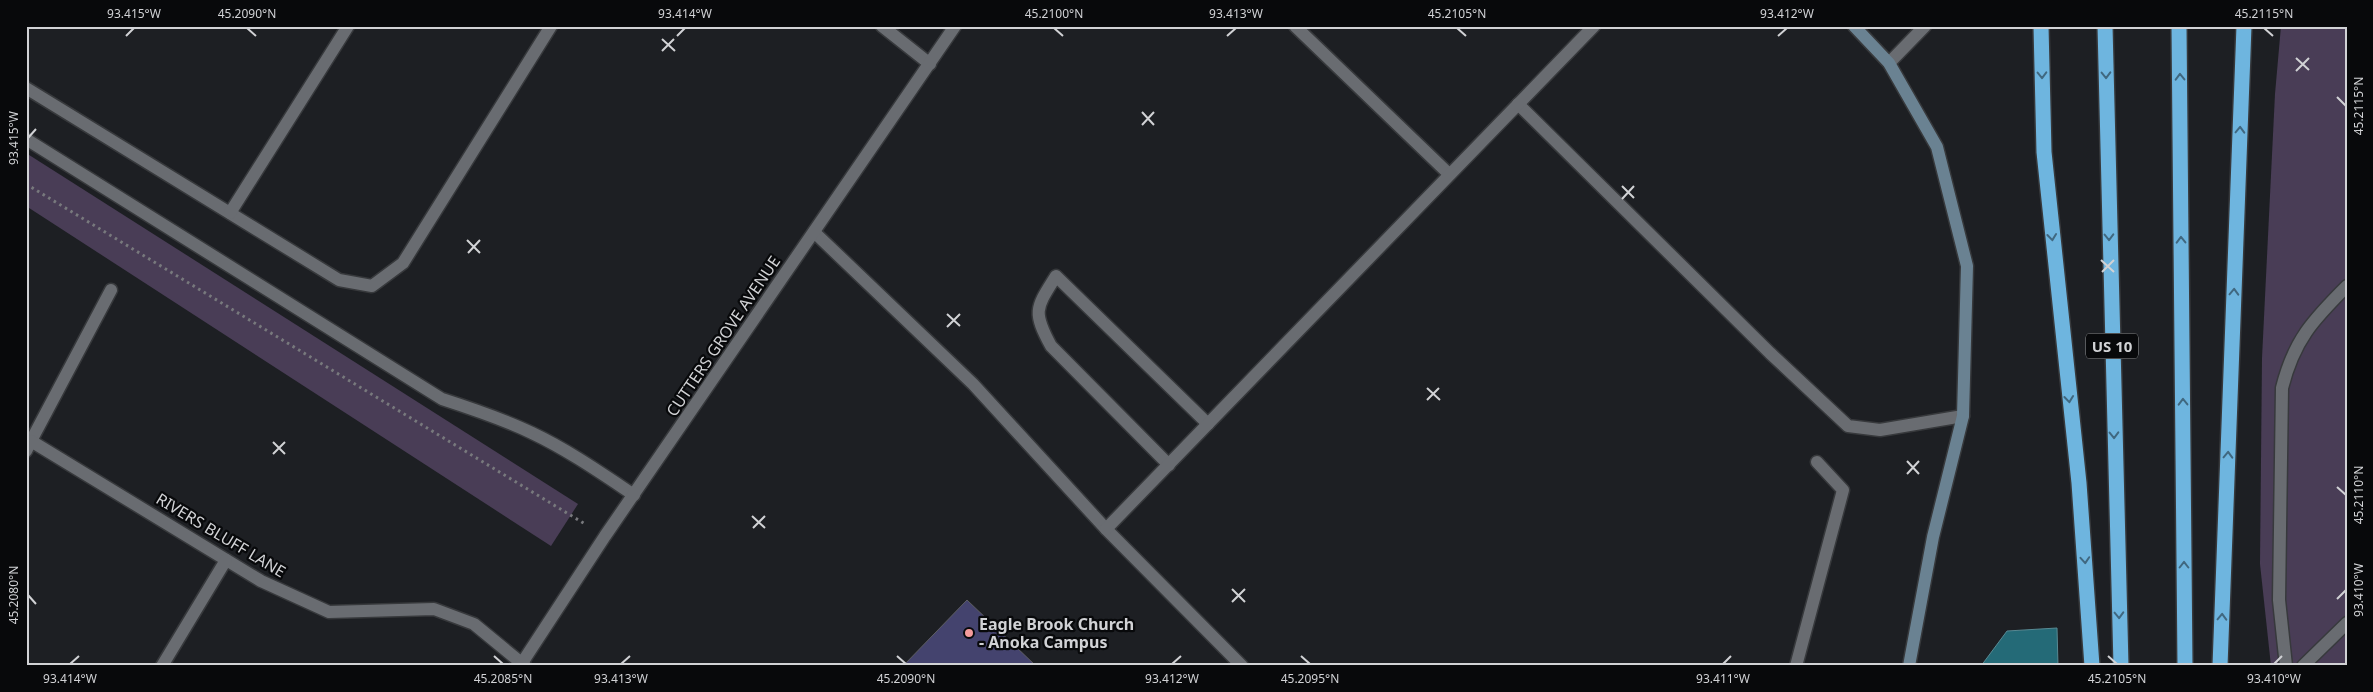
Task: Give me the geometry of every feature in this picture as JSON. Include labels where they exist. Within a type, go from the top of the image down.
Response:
[{"type":"highway","points":[[2041,26],[2044,152],[2079,483],[2092,666]]},
{"type":"highway","name":"US 10","points":[[2105,26],[2121,666]]},
{"type":"highway","points":[[2179,26],[2185,666]]},
{"type":"highway","points":[[2220,666],[2244,26]]},
{"type":"street","points":[[230,213],[348,26]]},
{"type":"street","points":[[26,88],[339,280],[372,286],[403,263],[551,26]]},
{"type":"street","points":[[882,26],[930,64]]},
{"type":"street","name":"CUTTERS GROVE AVENUE","points":[[523,665],[605,536],[955,26]]},
{"type":"street","points":[[1295,26],[1449,174]]},
{"type":"street","points":[[1106,530],[1594,26]]},
{"type":"street","points":[[1854,26],[1889,63],[1937,147],[1967,266],[1964,416],[1933,536],[1909,666]]},
{"type":"street","points":[[1889,63],[1925,26]]},
{"type":"street","points":[[1518,104],[1770,353],[1848,426],[1880,430],[1964,416]]},
{"type":"street","points":[[26,139],[442,399],[492,416],[532,433],[566,451],[634,495]]},
{"type":"street","points":[[814,232],[973,384],[1106,530],[1242,666]]},
{"type":"street","points":[[1169,465],[1051,346],[1040,325],[1039,304],[1056,276],[1208,424]]},
{"type":"street","points":[[2286,666],[2279,600],[2282,388],[2289,361],[2296,346],[2307,330],[2347,286]]},
{"type":"street","points":[[29,446],[112,290]]},
{"type":"street","name":"RIVERS BLUFF LANE","points":[[29,446],[261,581],[329,612],[434,609],[474,624],[523,665]]},
{"type":"street","points":[[1796,666],[1843,490],[1817,462]]},
{"type":"street","points":[[162,666],[226,560]]},
{"type":"street","points":[[2303,666],[2347,623]]},
{"type":"path","points":[[26,184],[605,536]]},
{"type":"shaded area","points":[[2281,26],[2347,26],[2347,666],[2271,666],[2260,564],[2262,358],[2275,94]]},
{"type":"shaded area","points":[[26,153],[578,504],[551,546],[26,206]]},
{"type":"water","points":[[2057,628],[2058,666],[1981,666],[2007,631]]},
{"type":"building","name":"Eagle Brook Church - Anoka Campus","points":[[967,600],[1036,666],[903,666]]},
{"type":"place","name":"Eagle Brook Church - Anoka Campus","points":[[969,633]]}]
